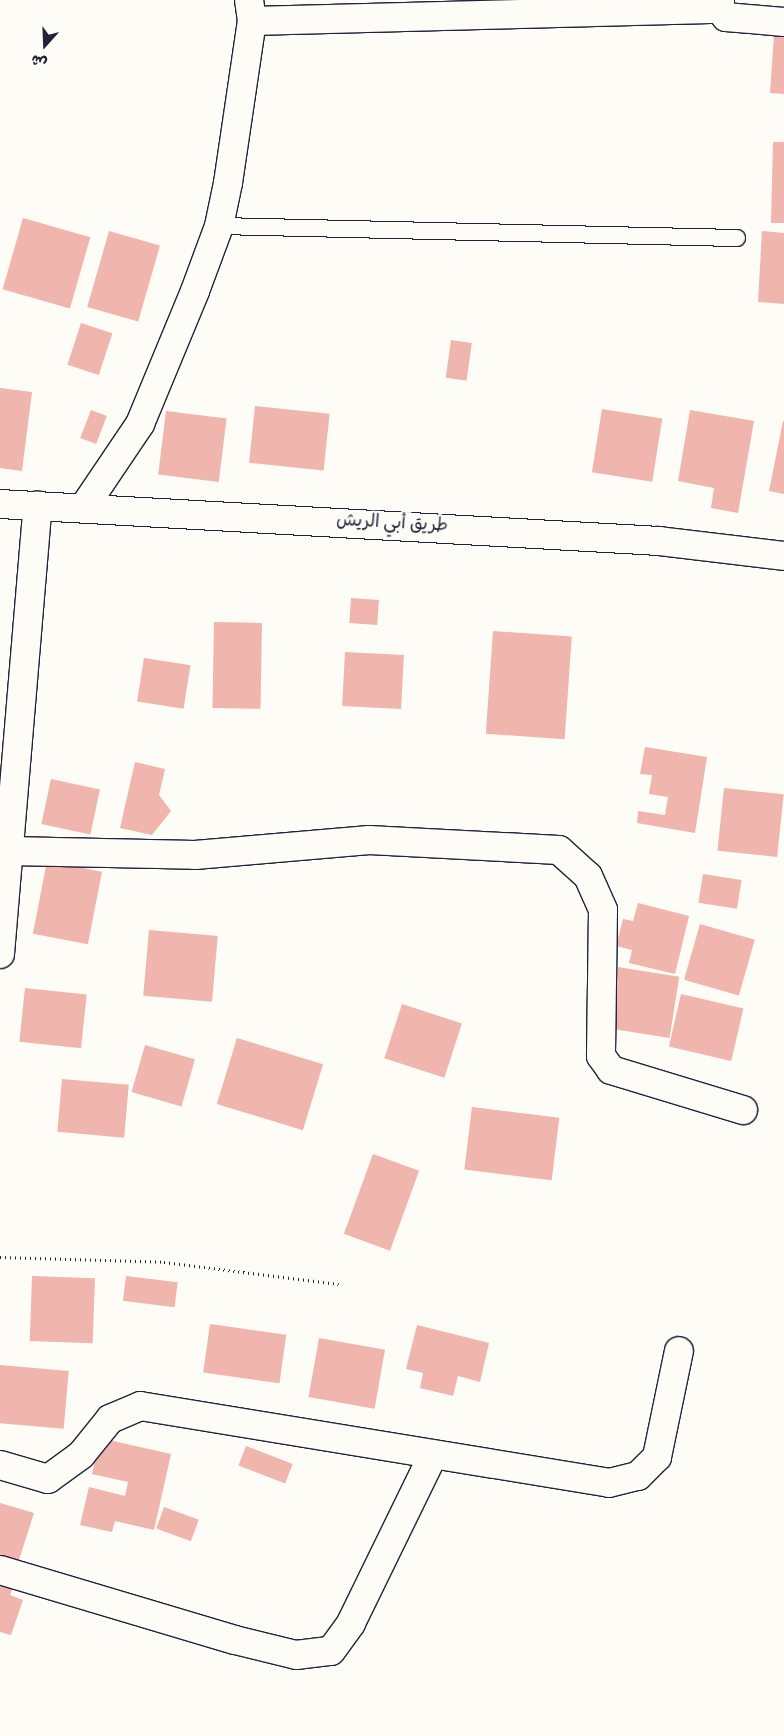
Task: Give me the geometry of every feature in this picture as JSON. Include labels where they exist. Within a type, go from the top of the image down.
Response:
[{"type":"street","points":[[84,507],[140,424],[195,290],[218,226],[228,183],[250,10],[720,5],[726,17],[784,22]]},
{"type":"street","name":"طريق أبي الريش","points":[[0,504],[84,507],[659,541],[784,556]]},
{"type":"street","points":[[0,954],[38,506]]},
{"type":"street","points":[[10,851],[195,855],[369,840],[559,850],[588,876],[603,910],[601,1056],[611,1070],[743,1110]]},
{"type":"street","points":[[0,1465],[48,1480],[81,1455],[110,1419],[140,1406],[609,1483],[638,1476],[657,1457],[680,1351]]},
{"type":"street","points":[[0,1570],[235,1640],[296,1655],[331,1651],[351,1623],[433,1455]]},
{"type":"lane","points":[[218,226],[737,238]]},
{"type":"path","points":[[0,1257],[164,1262],[339,1284]]},
{"type":"building","points":[[774,35],[784,35],[784,94],[770,93]]},
{"type":"building","points":[[773,142],[784,142],[784,223],[771,223]]},
{"type":"building","points":[[23,218],[90,237],[70,308],[3,289]]},
{"type":"building","points":[[109,231],[160,246],[138,322],[87,307]]},
{"type":"building","points":[[762,231],[784,233],[784,304],[758,302]]},
{"type":"building","points":[[81,323],[112,333],[99,375],[67,365]]},
{"type":"building","points":[[451,340],[472,343],[467,381],[446,378]]},
{"type":"building","points":[[0,388],[32,392],[22,471],[0,468]]},
{"type":"building","points":[[255,406],[330,414],[324,471],[249,463]]},
{"type":"building","points":[[602,409],[662,419],[652,482],[592,472]]},
{"type":"building","points":[[91,410],[107,416],[96,444],[80,438]]},
{"type":"building","points":[[690,410],[754,421],[738,513],[711,508],[714,488],[678,481]]},
{"type":"building","points":[[166,411],[227,418],[219,482],[158,475]]},
{"type":"building","points":[[784,421],[784,494],[769,491]]},
{"type":"building","points":[[351,598],[379,600],[377,625],[349,623]]},
{"type":"building","points":[[214,622],[262,623],[260,709],[212,708]]},
{"type":"building","points":[[493,631],[572,637],[565,739],[486,734]]},
{"type":"building","points":[[345,652],[404,655],[401,709],[342,706]]},
{"type":"building","points":[[144,658],[190,665],[184,709],[137,701]]},
{"type":"building","points":[[645,747],[707,757],[695,833],[637,823],[638,811],[665,815],[668,797],[649,794],[652,775],[640,774]]},
{"type":"building","points":[[135,762],[165,769],[159,795],[171,811],[152,835],[120,828]]},
{"type":"building","points":[[51,779],[100,789],[90,834],[41,824]]},
{"type":"building","points":[[724,788],[784,794],[777,857],[717,851]]},
{"type":"building","points":[[47,861],[102,872],[88,944],[33,934]]},
{"type":"building","points":[[703,874],[742,880],[737,909],[698,903]]},
{"type":"building","points":[[638,903],[689,916],[675,974],[629,963],[632,950],[616,946],[623,919],[633,921]]},
{"type":"building","points":[[700,924],[755,940],[739,995],[684,980]]},
{"type":"building","points":[[149,930],[218,936],[212,1002],[143,996]]},
{"type":"building","points":[[618,967],[679,977],[670,1038],[608,1028]]},
{"type":"building","points":[[25,988],[87,994],[81,1048],[19,1042]]},
{"type":"building","points":[[681,994],[743,1008],[731,1061],[669,1047]]},
{"type":"building","points":[[402,1004],[462,1023],[444,1078],[384,1058]]},
{"type":"building","points":[[237,1038],[323,1064],[303,1130],[217,1104]]},
{"type":"building","points":[[145,1045],[195,1059],[181,1106],[131,1092]]},
{"type":"building","points":[[62,1079],[129,1085],[124,1138],[57,1132]]},
{"type":"building","points":[[472,1107],[559,1118],[552,1180],[464,1170]]},
{"type":"building","points":[[373,1154],[419,1171],[390,1251],[344,1234]]},
{"type":"building","points":[[32,1276],[95,1278],[93,1343],[30,1341]]},
{"type":"building","points":[[126,1276],[178,1282],[175,1307],[123,1301]]},
{"type":"building","points":[[210,1324],[286,1335],[279,1383],[203,1373]]},
{"type":"building","points":[[417,1325],[489,1343],[480,1382],[458,1376],[453,1396],[420,1388],[423,1373],[406,1369]]},
{"type":"building","points":[[319,1338],[385,1350],[375,1409],[309,1397]]},
{"type":"building","points":[[0,1365],[69,1371],[64,1429],[0,1423]]},
{"type":"building","points":[[100,1438],[171,1454],[154,1530],[115,1521],[112,1532],[80,1525],[89,1487],[125,1496],[128,1482],[92,1474]]},
{"type":"building","points":[[246,1446],[293,1464],[285,1484],[238,1466]]},
{"type":"building","points":[[0,1503],[34,1513],[18,1563],[0,1557]]},
{"type":"building","points":[[164,1507],[199,1520],[191,1541],[156,1529]]},
{"type":"building","points":[[0,1577],[15,1582],[10,1595],[23,1600],[11,1635],[0,1632]]}]
